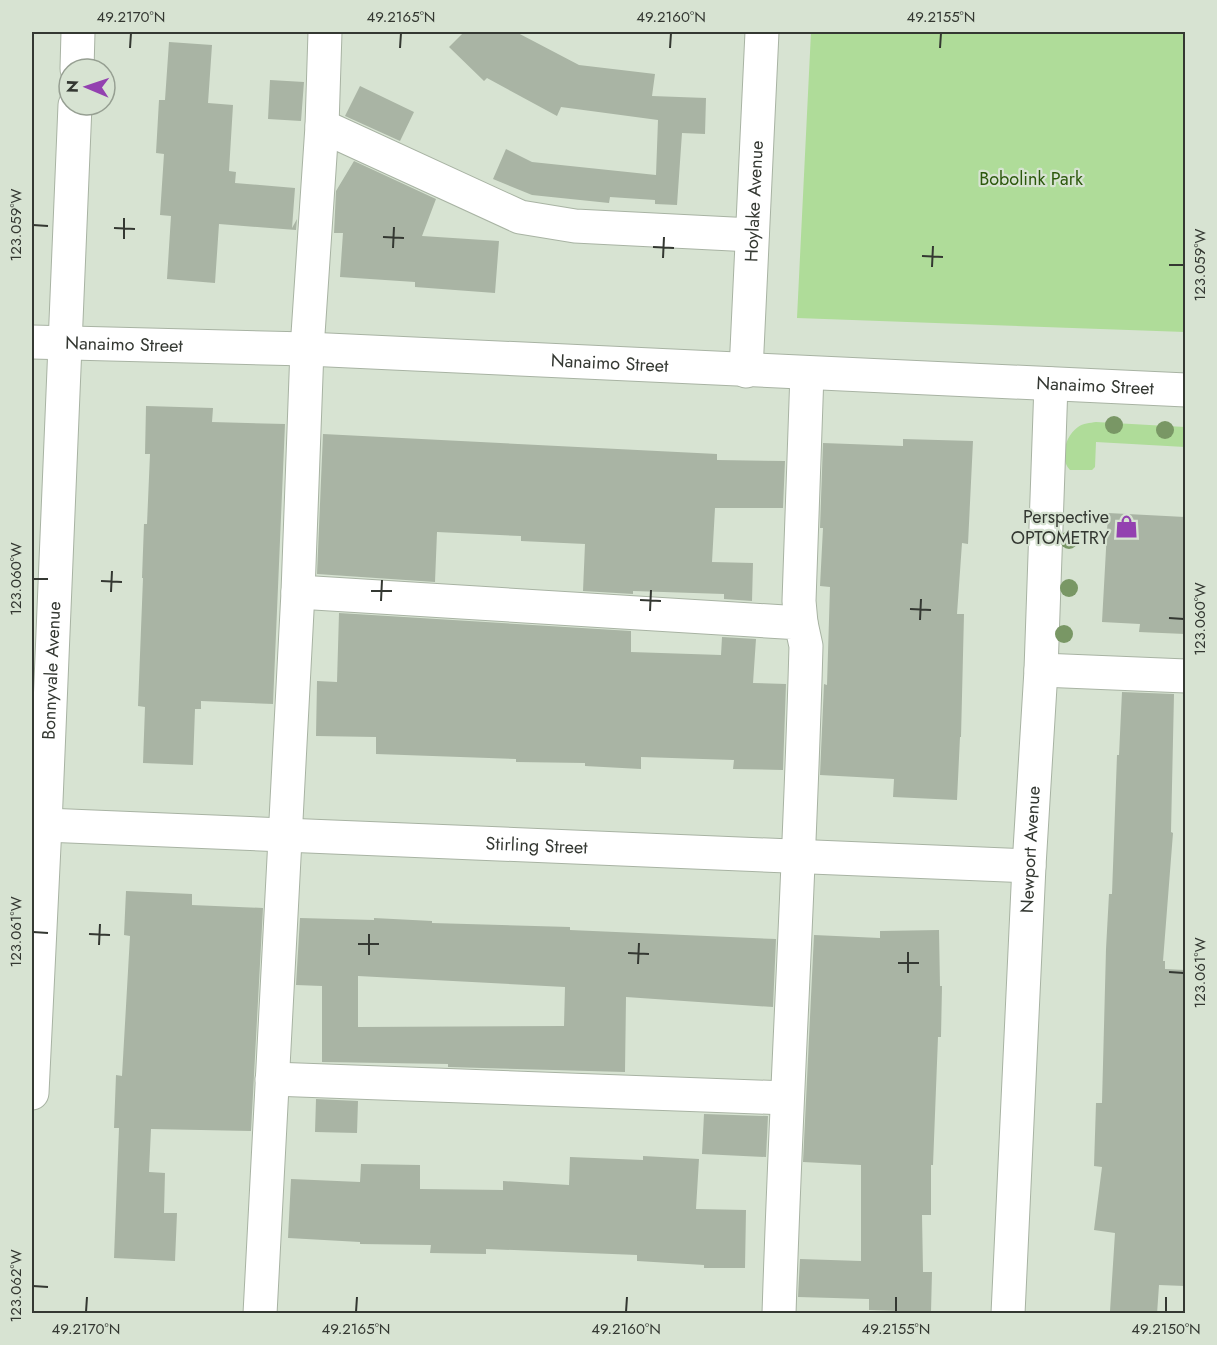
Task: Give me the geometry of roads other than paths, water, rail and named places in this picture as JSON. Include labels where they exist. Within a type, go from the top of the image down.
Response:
[{"type":"street","points":[[77,57],[78,32]]},
{"type":"street","points":[[260,1314],[298,592],[307,349],[322,126],[325,32]]},
{"type":"street","name":"Hoylake Avenue","points":[[746,371],[762,32]]},
{"type":"street","name":"Bonnyvale Avenue","points":[[32,1093],[74,117]]},
{"type":"street","points":[[322,126],[520,217],[575,226],[752,235]]},
{"type":"street","name":"Nanaimo Street","points":[[32,342],[307,349],[1185,390]]},
{"type":"street","points":[[779,1314],[806,646],[799,601],[807,373]]},
{"type":"street","name":"Newport Avenue","points":[[1008,1314],[1029,866],[1041,670],[1051,384]]},
{"type":"street","points":[[298,592],[801,623]]},
{"type":"street","points":[[1041,670],[1185,676]]},
{"type":"street","name":"Stirling Street","points":[[45,825],[1029,866]]},
{"type":"street","points":[[272,1079],[786,1098]]},
{"type":"place","name":"Perspective OPTOMETRY","points":[[1127,527]]},
{"type":"park label","name":"Bobolink Park","points":[[1031,179]]}]
